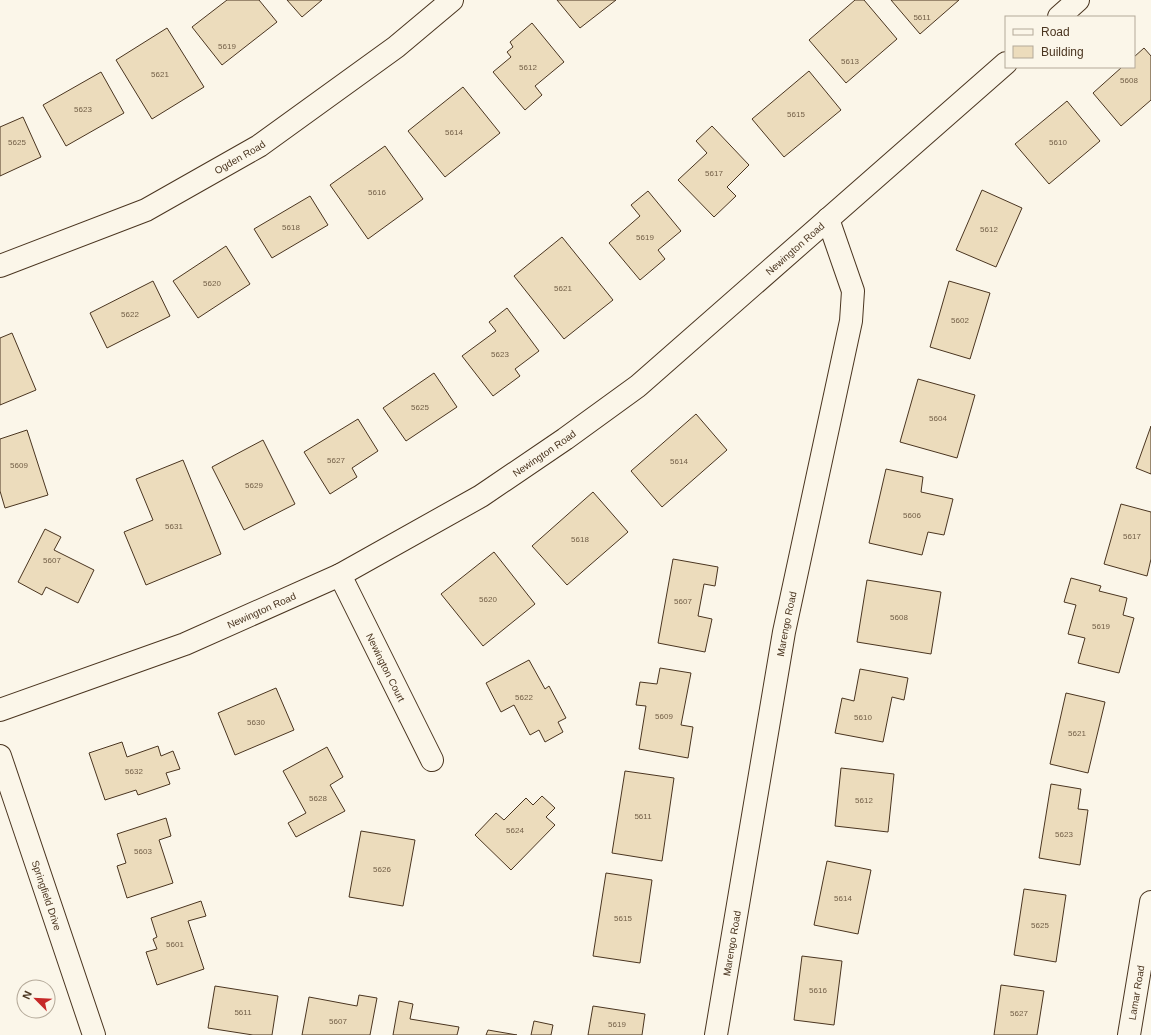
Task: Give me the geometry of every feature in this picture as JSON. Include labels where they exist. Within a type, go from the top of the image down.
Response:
[{"type":"street","name":"Ogden Road","points":[[0,266],[146,210],[259,146],[396,47],[452,0]]},
{"type":"street","points":[[1060,16],[1078,0]]},
{"type":"street","name":"Newington Road","points":[[0,710],[185,644],[340,575],[481,496],[565,439],[638,386],[1005,64]]},
{"type":"street","name":"Marengo Road","points":[[716,1035],[784,632],[851,321],[853,291],[828,219]]},
{"type":"street","name":"Newington Court","points":[[340,575],[432,760]]},
{"type":"street","name":"Springfield Drive","points":[[0,756],[94,1035]]},
{"type":"street","name":"Lamar Road","points":[[1129,1035],[1151,902]]},
{"type":"building","points":[[227,0],[259,0],[277,22],[222,65],[192,27]]},
{"type":"building","points":[[287,0],[322,0],[302,17]]},
{"type":"building","points":[[557,0],[616,0],[580,28]]},
{"type":"building","points":[[855,0],[864,0],[897,39],[846,83],[809,40]]},
{"type":"building","points":[[891,0],[959,0],[920,34]]},
{"type":"building","points":[[532,23],[564,62],[535,86],[542,95],[525,110],[493,72],[511,57],[507,52],[513,47],[510,42]]},
{"type":"building","points":[[167,28],[204,87],[152,119],[116,60]]},
{"type":"building","points":[[1144,48],[1151,56],[1151,100],[1121,126],[1093,93],[1121,68],[1135,68],[1135,56]]},
{"type":"building","points":[[809,71],[841,110],[784,157],[752,119]]},
{"type":"building","points":[[101,72],[124,113],[66,146],[43,105]]},
{"type":"building","points":[[463,87],[500,133],[445,177],[408,131]]},
{"type":"building","points":[[1067,101],[1100,141],[1049,184],[1015,144]]},
{"type":"building","points":[[23,117],[41,157],[0,176],[0,127]]},
{"type":"building","points":[[712,126],[749,165],[727,187],[736,196],[714,217],[678,180],[707,153],[696,141]]},
{"type":"building","points":[[385,146],[423,199],[368,239],[330,185]]},
{"type":"building","points":[[982,190],[1022,208],[996,267],[956,250]]},
{"type":"building","points":[[648,191],[681,231],[658,250],[665,259],[640,280],[609,243],[640,216],[631,205]]},
{"type":"building","points":[[310,196],[328,225],[272,258],[254,229]]},
{"type":"building","points":[[562,237],[613,300],[564,339],[514,276]]},
{"type":"building","points":[[226,246],[250,284],[198,318],[173,281]]},
{"type":"building","points":[[153,281],[170,316],[107,348],[90,313]]},
{"type":"building","points":[[949,281],[990,293],[970,359],[930,347]]},
{"type":"building","points":[[507,308],[539,351],[515,369],[520,376],[493,396],[462,356],[496,331],[489,322]]},
{"type":"building","points":[[12,333],[36,390],[0,405],[0,338]]},
{"type":"building","points":[[434,373],[457,407],[406,441],[383,408]]},
{"type":"building","points":[[918,379],[975,395],[957,458],[900,442]]},
{"type":"building","points":[[696,414],[727,450],[662,507],[631,471]]},
{"type":"building","points":[[358,419],[378,451],[352,468],[357,477],[330,494],[304,452]]},
{"type":"building","points":[[1151,426],[1151,474],[1136,468]]},
{"type":"building","points":[[27,430],[48,495],[5,508],[0,491],[0,439]]},
{"type":"building","points":[[263,440],[295,504],[244,530],[212,467]]},
{"type":"building","points":[[183,460],[221,554],[146,585],[124,532],[153,520],[136,479]]},
{"type":"building","points":[[886,469],[923,477],[921,492],[953,499],[944,535],[928,532],[922,555],[869,543]]},
{"type":"building","points":[[593,492],[628,532],[567,585],[532,546]]},
{"type":"building","points":[[1121,504],[1151,512],[1151,559],[1147,576],[1104,564]]},
{"type":"building","points":[[45,529],[61,537],[54,550],[94,570],[78,603],[46,587],[42,595],[18,582]]},
{"type":"building","points":[[494,552],[535,604],[483,646],[441,594]]},
{"type":"building","points":[[673,559],[718,567],[715,586],[704,584],[698,616],[712,619],[705,652],[658,643]]},
{"type":"building","points":[[1071,578],[1101,586],[1099,591],[1127,598],[1123,615],[1134,618],[1119,673],[1078,663],[1085,638],[1068,634],[1076,605],[1064,602]]},
{"type":"building","points":[[867,580],[941,592],[931,654],[857,642]]},
{"type":"building","points":[[529,660],[545,689],[549,686],[566,718],[558,722],[563,732],[545,742],[539,730],[530,735],[514,705],[501,712],[486,683]]},
{"type":"building","points":[[660,668],[691,673],[681,725],[693,727],[688,758],[639,749],[646,706],[636,705],[640,682],[657,684]]},
{"type":"building","points":[[860,669],[908,678],[904,700],[892,697],[883,742],[835,733],[842,698],[854,701]]},
{"type":"building","points":[[276,688],[294,730],[235,755],[218,713]]},
{"type":"building","points":[[1066,693],[1105,702],[1088,773],[1050,764]]},
{"type":"building","points":[[122,742],[127,757],[158,746],[161,756],[173,751],[180,769],[166,773],[170,784],[138,795],[136,790],[105,800],[89,753]]},
{"type":"building","points":[[327,747],[343,777],[330,785],[345,811],[296,837],[288,823],[306,813],[283,771]]},
{"type":"building","points":[[841,768],[894,774],[888,832],[835,826]]},
{"type":"building","points":[[625,771],[674,778],[662,861],[612,853]]},
{"type":"building","points":[[1051,784],[1081,789],[1078,809],[1088,810],[1080,865],[1039,858]]},
{"type":"building","points":[[542,796],[555,808],[546,817],[555,825],[511,870],[475,835],[496,813],[504,820],[526,798],[533,805]]},
{"type":"building","points":[[166,818],[171,836],[159,840],[173,883],[127,898],[117,866],[126,863],[117,834]]},
{"type":"building","points":[[361,831],[415,840],[403,906],[349,897]]},
{"type":"building","points":[[827,861],[871,870],[858,934],[814,925]]},
{"type":"building","points":[[606,873],[652,880],[640,963],[593,956]]},
{"type":"building","points":[[1024,889],[1066,895],[1056,962],[1014,955]]},
{"type":"building","points":[[201,901],[206,916],[188,921],[204,969],[157,985],[146,952],[157,949],[153,939],[157,937],[151,918]]},
{"type":"building","points":[[802,956],[842,961],[834,1025],[794,1020]]},
{"type":"building","points":[[1001,985],[1044,991],[1037,1035],[994,1035]]},
{"type":"building","points":[[215,986],[278,996],[272,1035],[253,1035],[208,1028]]},
{"type":"building","points":[[359,995],[377,998],[370,1035],[302,1035],[309,997],[357,1006]]},
{"type":"building","points":[[399,1001],[413,1004],[410,1019],[459,1027],[457,1035],[393,1035]]},
{"type":"building","points":[[593,1006],[645,1014],[642,1035],[588,1035]]},
{"type":"building","points":[[534,1021],[553,1025],[551,1035],[531,1035]]},
{"type":"building","points":[[488,1030],[517,1035],[486,1035]]}]
